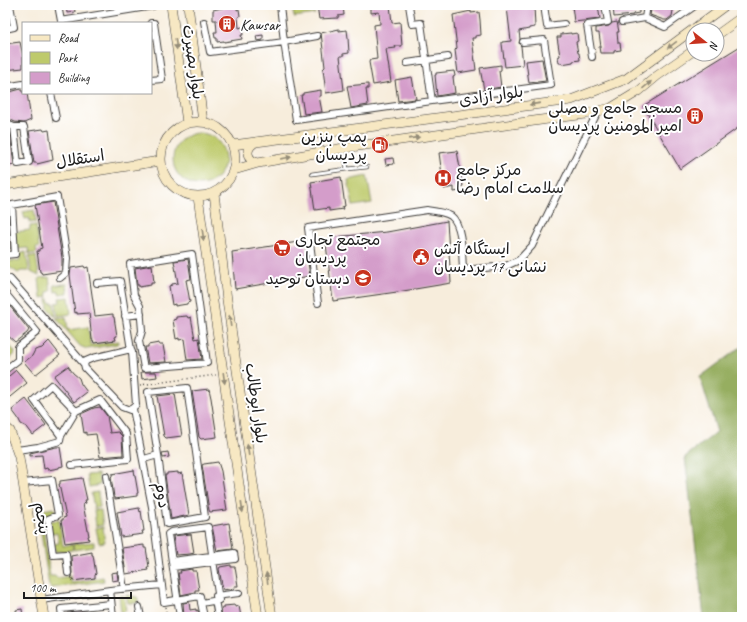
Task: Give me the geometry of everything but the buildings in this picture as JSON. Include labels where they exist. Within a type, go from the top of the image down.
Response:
[{"type":"main road","name":"بلوار بصیرت","points":[[171,5],[187,123]]},
{"type":"main road","name":"بلوار بصیرت","points":[[188,5],[203,122]]},
{"type":"main road","name":"بلوار آزادی","points":[[233,145],[571,100],[626,79],[726,5]]},
{"type":"main road","points":[[725,29],[742,17]]},
{"type":"main road","name":"بلوار آزادی","points":[[234,170],[258,163],[344,148],[555,118],[611,108],[639,91],[657,76],[685,57]]},
{"type":"main road","points":[[203,122],[212,124],[221,129],[228,136],[233,145],[236,157],[234,170],[230,180],[214,193],[198,197],[187,195],[176,190],[168,182],[160,161],[161,151],[170,134],[178,127],[187,123],[203,122]]},
{"type":"main road","points":[[254,143],[250,145],[248,154],[253,162],[258,163]]},
{"type":"main road","name":"استقلال","points":[[5,185],[160,161]]},
{"type":"main road","name":"بلوار ابوطالب","points":[[214,193],[272,617]]},
{"type":"main road","name":"بلوار ابوطالب","points":[[198,197],[258,617]]},
{"type":"main road","name":"پنجم","points":[[5,427],[10,431],[16,450],[23,483],[44,617]]},
{"type":"street","points":[[5,29],[14,27],[10,5]]},
{"type":"street","points":[[58,5],[61,21],[153,5]]},
{"type":"street","points":[[280,5],[296,120],[551,85],[544,40],[523,42]]},
{"type":"street","points":[[410,5],[412,24],[421,23],[432,101]]},
{"type":"street","points":[[544,5],[547,26],[564,24]]},
{"type":"street","points":[[592,57],[587,25],[608,22],[605,5]]},
{"type":"street","points":[[646,18],[647,5]]},
{"type":"street","points":[[622,22],[646,18],[665,27],[696,5]]},
{"type":"street","points":[[204,22],[210,52],[317,36]]},
{"type":"street","points":[[152,23],[154,23],[162,79],[152,80]]},
{"type":"street","points":[[406,63],[448,57]]},
{"type":"street","points":[[5,86],[22,84]]},
{"type":"street","points":[[51,94],[56,118]]},
{"type":"street","points":[[318,303],[308,228],[427,210],[441,212],[452,217],[460,230],[463,270],[506,266],[519,260],[532,246],[598,111]]},
{"type":"street","points":[[5,123],[14,127],[24,127],[29,162],[18,164],[14,127]]},
{"type":"street","points":[[5,255],[15,254],[8,205],[57,197],[67,258],[66,274],[60,278]]},
{"type":"street","points":[[192,254],[207,363],[144,368],[139,341],[142,331],[141,314],[140,306],[134,295],[130,264],[192,254]]},
{"type":"street","points":[[5,277],[10,279],[84,364],[85,368],[122,408],[126,410],[133,409]]},
{"type":"street","name":"دوم","points":[[97,283],[120,281],[135,386],[136,406],[133,409],[144,459],[152,507],[164,602]]},
{"type":"street","points":[[5,293],[37,332],[18,347],[18,360],[5,370]]},
{"type":"street","points":[[126,316],[141,314]]},
{"type":"street","points":[[84,364],[86,361],[93,358],[130,350]]},
{"type":"street","points":[[61,436],[34,400],[51,385],[76,411]]},
{"type":"street","points":[[187,388],[205,518],[167,524],[158,455],[148,392],[187,388]]},
{"type":"street","points":[[16,450],[38,447],[60,441],[61,436],[76,411],[100,400],[126,434],[128,459],[72,464]]},
{"type":"street","points":[[144,459],[158,455]]},
{"type":"street","points":[[106,476],[124,589]]},
{"type":"street","points":[[23,483],[52,480],[58,515],[48,519],[53,555],[66,554],[68,573]]},
{"type":"street","points":[[180,617],[168,534],[171,532],[208,527],[213,559],[218,617]]},
{"type":"street","points":[[172,564],[213,559]]},
{"type":"street","points":[[41,600],[110,590],[162,585]]},
{"type":"street","points":[[110,590],[112,617]]},
{"type":"street","points":[[201,601],[239,593]]},
{"type":"street","points":[[164,602],[200,596],[204,617]]},
{"type":"street","points":[[62,617],[61,609],[111,604]]},
{"type":"street","points":[[139,607],[141,617]]},
{"type":"lane","points":[[344,148],[347,169]]},
{"type":"lane","points":[[312,174],[367,167]]},
{"type":"path","points":[[135,386],[223,374]]},
{"type":"path","points":[[164,602],[167,617]]},
{"type":"green space","points":[[313,5],[315,14],[294,17],[292,7]]},
{"type":"green space","points":[[194,133],[204,133],[218,140],[225,154],[225,164],[218,178],[204,185],[194,185],[184,181],[177,174],[173,164],[173,154],[177,144],[184,137]]},
{"type":"green space","points":[[367,176],[372,203],[353,206],[348,180]]},
{"type":"green space","points":[[34,210],[36,222],[30,223],[29,218],[25,219],[23,212]]},
{"type":"green space","points":[[36,225],[39,247],[36,248],[37,253],[29,254],[28,248],[17,249],[14,232],[30,230],[30,226]]},
{"type":"green space","points":[[26,252],[29,271],[21,271],[18,273],[5,264],[6,262],[20,260],[20,253]]},
{"type":"green space","points":[[29,256],[36,256],[39,276],[31,272]]},
{"type":"green space","points":[[49,277],[51,291],[47,292],[48,297],[41,298],[39,278]]},
{"type":"green space","points":[[67,284],[68,293],[59,294],[59,291],[55,292],[54,285]]},
{"type":"green space","points":[[69,297],[71,314],[58,316],[56,303],[60,302],[59,298]]},
{"type":"green space","points":[[47,299],[49,299],[50,303],[54,303],[56,317],[47,307]]},
{"type":"green space","points":[[66,317],[68,330],[88,327],[91,345],[119,341],[117,344],[87,349],[80,346],[56,318]]},
{"type":"green space","points":[[5,340],[15,352],[14,355],[5,363]]},
{"type":"green space","points":[[742,346],[742,617],[704,617],[685,457],[717,432],[700,377]]},
{"type":"green space","points":[[98,474],[100,485],[89,487],[87,475]]},
{"type":"green space","points":[[98,492],[100,507],[94,508],[91,493]]},
{"type":"green space","points":[[54,508],[56,512],[54,514],[39,517],[38,511]]},
{"type":"green space","points":[[94,510],[101,510],[103,525],[96,526]]},
{"type":"green space","points":[[59,520],[63,546],[72,544],[73,550],[55,551],[54,544],[59,543],[57,533],[53,534],[51,532],[50,521]]},
{"type":"green space","points":[[103,527],[105,542],[99,543],[96,528]]},
{"type":"green space","points":[[41,533],[44,533],[50,576],[55,576],[57,578],[70,576],[71,583],[103,577],[104,581],[52,588],[49,586]]},
{"type":"green space","points":[[94,542],[94,547],[74,550],[73,544]]},
{"type":"green space","points":[[126,595],[137,597],[138,603],[128,603]]},
{"type":"green space","points":[[119,596],[124,596],[126,611],[121,612]]},
{"type":"place","name":"Kawsar","points":[[227,24]]},
{"type":"place","name":"مسجد جامع و مصلی امیر المومنین پردیسان","points":[[695,116]]},
{"type":"place","name":"پمپ بنزین پردیسان","points":[[380,145]]},
{"type":"place","name":"مرکز جامع سلامت امام رضا","points":[[443,178]]},
{"type":"place","name":"مجتمع تجاری پردیسان","points":[[282,248]]},
{"type":"place","name":"ایستگاه آتش نشانی 17 پردیسان","points":[[421,257]]},
{"type":"place","name":"دبستان توحید","points":[[363,278]]}]
